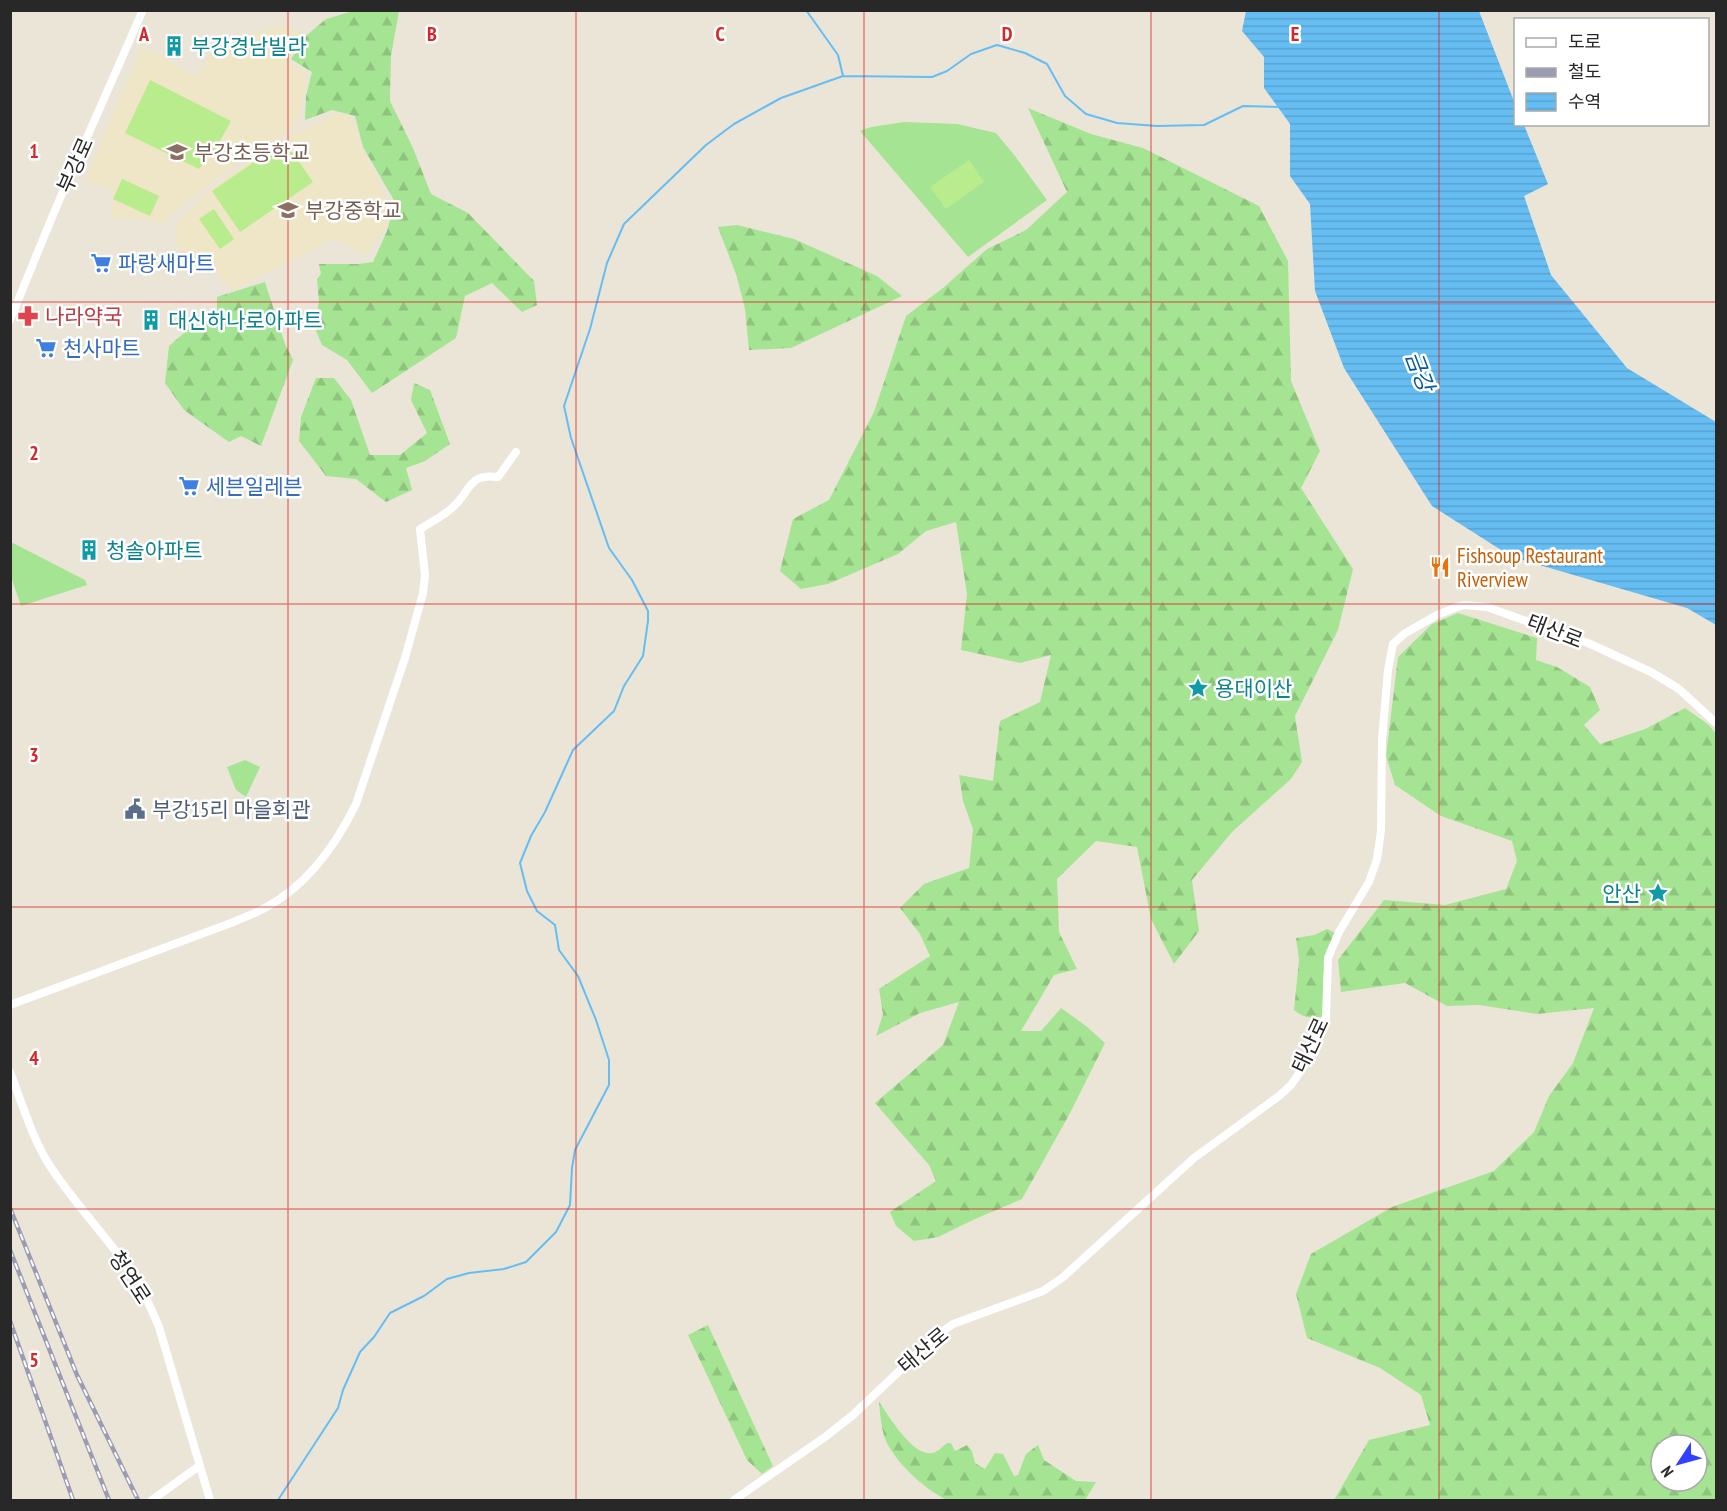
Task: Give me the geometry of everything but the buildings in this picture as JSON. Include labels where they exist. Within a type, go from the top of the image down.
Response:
[{"type":"street","name":"부강로","points":[[10,321],[55,210],[143,10]]},
{"type":"street","points":[[10,1005],[231,923],[266,907],[286,894],[311,872],[346,825],[356,804],[402,667],[423,593],[425,575],[420,529],[450,510],[472,481],[484,475],[498,477],[516,452]]},
{"type":"street","name":"태산로","points":[[734,1500],[853,1415],[921,1348],[953,1323],[1043,1291],[1062,1278],[1194,1158],[1279,1096],[1290,1085],[1304,1066],[1326,1018],[1328,958],[1339,932],[1369,882],[1377,859],[1381,831],[1382,740],[1388,670],[1393,644],[1404,634],[1437,615],[1457,607],[1465,605],[1487,607],[1583,641],[1652,672],[1680,689],[1716,723]]},
{"type":"street","name":"청연로","points":[[10,1072],[33,1131],[49,1164],[73,1199],[133,1274],[149,1303],[159,1327],[210,1500]]},
{"type":"street","points":[[152,1500],[200,1469]]},
{"type":"shaded area","name":"부강초등학교","points":[[286,24],[303,36],[288,62],[308,75],[298,123],[205,187],[164,223],[112,217],[113,190],[85,181],[142,45],[197,77],[216,42]]},
{"type":"shaded area","name":"부강중학교","points":[[335,113],[352,118],[361,146],[387,199],[386,228],[365,256],[334,239],[231,291],[208,262],[192,269],[175,242],[178,221],[211,188],[286,137],[307,129]]},
{"type":"green space","points":[[353,11],[399,11],[391,56],[390,101],[413,148],[431,194],[468,213],[534,281],[537,305],[522,312],[492,283],[465,296],[456,338],[372,393],[347,360],[322,345],[314,326],[319,302],[317,279],[321,274],[319,264],[373,262],[387,231],[395,202],[363,147],[355,116],[332,110],[305,120],[306,96],[312,72],[291,59],[307,35],[326,19]]},
{"type":"green space","points":[[150,80],[231,121],[216,148],[199,169],[125,133]]},
{"type":"green space","points":[[1028,108],[1091,134],[1143,148],[1259,206],[1288,261],[1291,381],[1320,451],[1301,488],[1353,569],[1338,630],[1295,716],[1302,762],[1291,779],[1232,832],[1192,880],[1199,931],[1174,964],[1151,919],[1137,847],[1096,841],[1057,879],[1059,932],[1077,969],[1054,975],[1021,1031],[1041,1031],[1061,1008],[1105,1043],[1069,1115],[1022,1199],[938,1237],[914,1241],[896,1226],[890,1212],[936,1181],[929,1165],[875,1103],[943,1045],[959,1002],[920,1013],[876,1036],[883,1014],[879,989],[930,956],[920,934],[900,908],[924,884],[969,868],[973,829],[963,801],[959,775],[993,781],[1000,721],[1040,702],[1051,655],[1020,663],[961,650],[967,594],[956,522],[926,531],[898,554],[828,584],[801,589],[780,571],[793,519],[829,500],[874,412],[906,316],[943,288],[987,249],[1026,230],[1067,192]]},
{"type":"green space","points":[[904,122],[957,124],[996,133],[1047,200],[968,257],[860,131]]},
{"type":"green space","points":[[285,141],[313,182],[240,232],[212,191]]},
{"type":"green space","points":[[969,160],[984,182],[946,209],[930,187]]},
{"type":"green space","points":[[122,179],[159,196],[150,216],[113,199]]},
{"type":"green space","points":[[214,209],[234,239],[220,249],[199,219]]},
{"type":"green space","points":[[737,225],[794,239],[877,276],[902,296],[791,348],[749,350],[745,309],[737,277],[718,227]]},
{"type":"green space","points":[[265,282],[285,344],[293,360],[261,446],[241,436],[229,442],[184,410],[165,383],[169,346],[191,327],[217,319],[217,297]]},
{"type":"green space","points":[[316,378],[334,378],[351,400],[370,455],[400,455],[427,433],[411,400],[414,383],[430,390],[450,444],[425,461],[406,468],[412,490],[386,502],[356,479],[326,476],[299,441],[301,417]]},
{"type":"green space","points":[[11,542],[85,580],[87,585],[21,606],[11,577]]},
{"type":"green space","points":[[1458,613],[1537,638],[1536,660],[1557,667],[1590,687],[1600,710],[1584,725],[1600,744],[1645,729],[1685,708],[1709,725],[1716,734],[1716,1500],[1334,1500],[1369,1440],[1430,1425],[1421,1395],[1380,1368],[1307,1338],[1296,1294],[1311,1254],[1392,1207],[1494,1171],[1534,1132],[1549,1096],[1573,1063],[1594,1008],[1537,1014],[1479,1005],[1447,1006],[1405,983],[1341,992],[1338,960],[1384,900],[1445,905],[1506,889],[1517,861],[1512,841],[1441,816],[1395,785],[1386,756],[1398,657],[1432,624]]},
{"type":"green space","points":[[245,760],[260,767],[246,797],[236,790],[227,767]]},
{"type":"green space","points":[[1327,929],[1335,933],[1326,951],[1324,1016],[1308,1017],[1294,1010],[1299,960],[1296,938],[1314,935]]},
{"type":"green space","points":[[708,1325],[773,1466],[762,1474],[747,1460],[688,1335]]},
{"type":"green space","points":[[879,1402],[902,1434],[917,1449],[925,1453],[932,1453],[947,1443],[951,1443],[955,1451],[967,1445],[972,1451],[975,1463],[985,1469],[995,1453],[1003,1454],[1014,1476],[1018,1475],[1026,1454],[1038,1445],[1044,1460],[1076,1481],[1096,1482],[1085,1500],[947,1500],[919,1482],[894,1455],[884,1436]]},
{"type":"water","name":"금강","points":[[1246,11],[1479,11],[1514,101],[1514,126],[1524,126],[1548,184],[1524,196],[1551,275],[1627,368],[1716,422],[1716,625],[1687,608],[1512,557],[1432,506],[1344,368],[1315,291],[1310,204],[1290,176],[1290,124],[1264,88],[1264,57],[1242,31]]},
{"type":"waterway","points":[[806,10],[838,55],[843,76]]},
{"type":"waterway","points":[[278,1500],[338,1408],[343,1390],[360,1352],[374,1337],[390,1313],[424,1296],[447,1279],[469,1273],[504,1269],[526,1262],[556,1232],[570,1205],[575,1150],[609,1085],[609,1060],[596,1020],[578,976],[559,950],[555,925],[537,911],[527,891],[520,863],[573,750],[614,711],[624,686],[643,656],[648,611],[632,580],[609,548],[571,438],[564,406],[590,329],[607,263],[624,224],[706,145],[734,124],[781,98],[843,76],[932,77],[947,71],[971,54],[997,45],[1025,53],[1047,64],[1065,96],[1086,114],[1117,123],[1157,126],[1204,125],[1243,106],[1280,107]]},
{"type":"railway","points":[[10,1208],[77,1375],[138,1500]]},
{"type":"railway","points":[[10,1250],[109,1500]]},
{"type":"railway","points":[[10,1321],[73,1500]]},
{"type":"place","name":"부강경남빌라","points":[[174,46]]},
{"type":"place","name":"부강초등학교","points":[[177,152]]},
{"type":"place","name":"부강중학교","points":[[288,210]]},
{"type":"place","name":"파랑새마트","points":[[101,263]]},
{"type":"place","name":"나라약국","points":[[28,316]]},
{"type":"place","name":"대신하나로아파트","points":[[151,320]]},
{"type":"place","name":"천사마트","points":[[46,348]]},
{"type":"place","name":"세븐일레븐","points":[[189,486]]},
{"type":"place","name":"청솔아파트","points":[[89,550]]},
{"type":"place","name":"Fishsoup Restaurant Riverview","points":[[1440,567]]},
{"type":"place","name":"용대이산","points":[[1198,688]]},
{"type":"place","name":"부강15리 마을회관","points":[[135,809]]},
{"type":"place","name":"안산","points":[[1658,893]]}]
